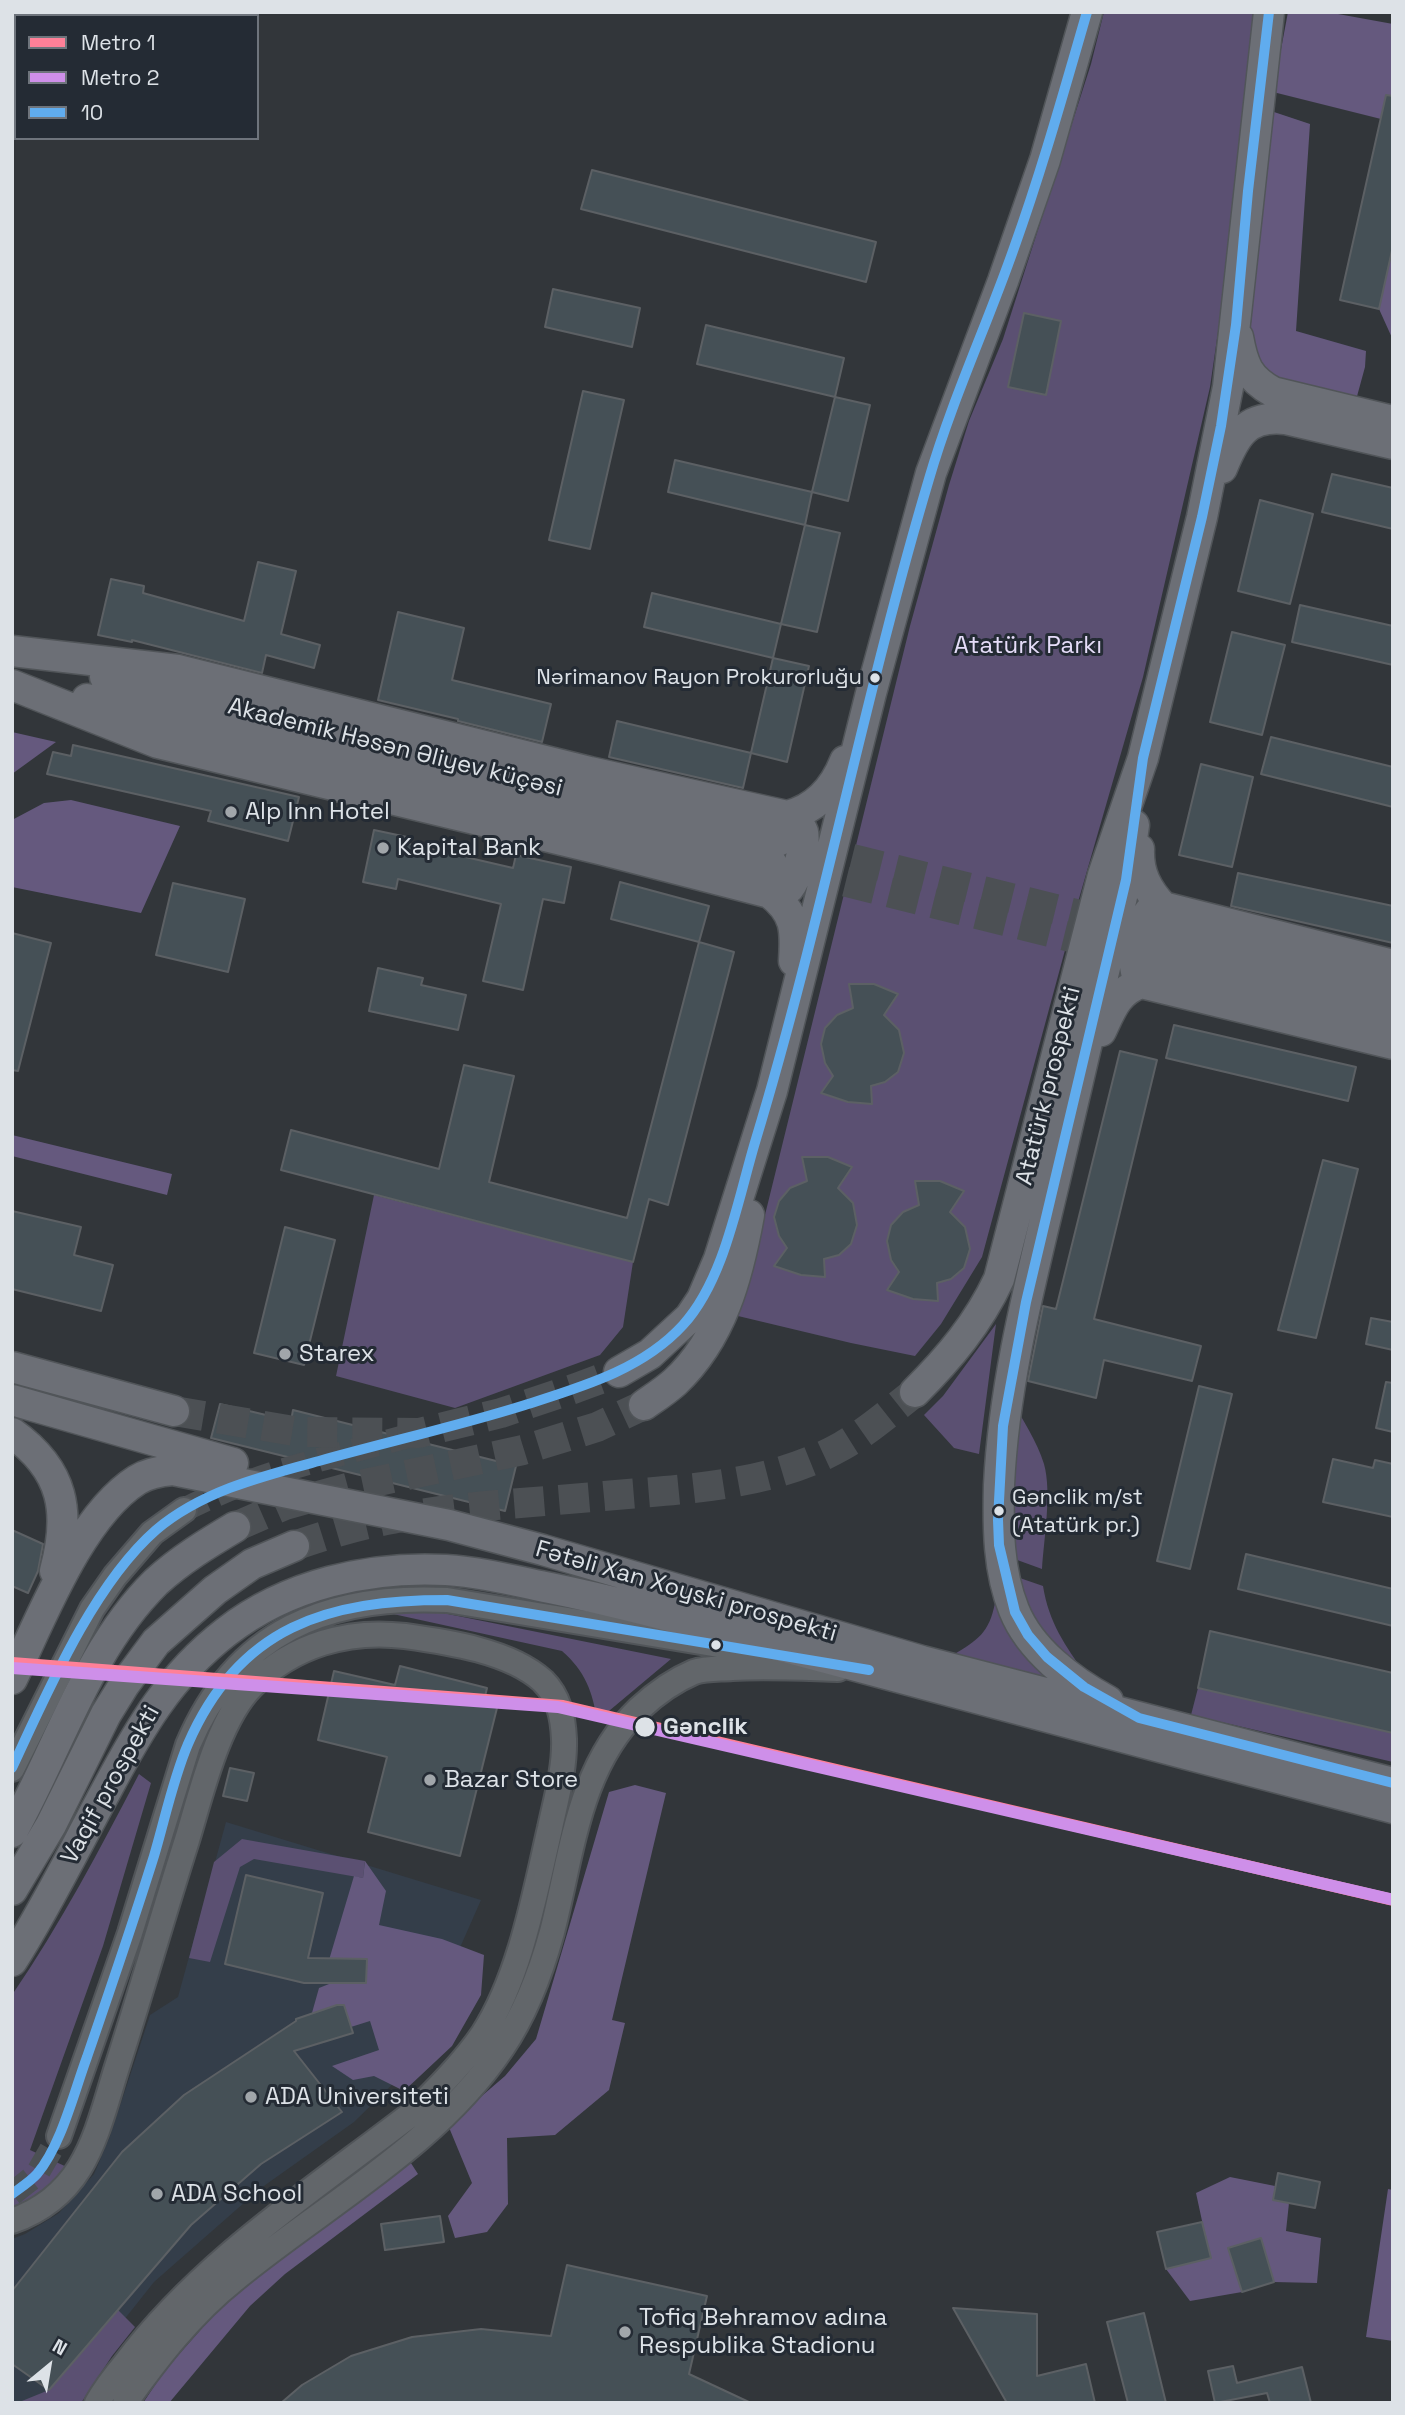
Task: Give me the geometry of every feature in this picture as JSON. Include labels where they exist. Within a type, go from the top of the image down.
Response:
[{"type":"main road","points":[[619,1371],[664,1343],[690,1317],[702,1299],[719,1259],[772,1091],[871,692],[931,473],[1045,160],[1087,12]]},
{"type":"main road","name":"Atatürk prospekti","points":[[915,1392],[963,1341],[999,1279],[1103,875],[1143,758],[1202,517],[1228,387],[1269,12]]},
{"type":"main road","points":[[1236,325],[1244,363],[1258,384],[1289,397],[1393,421]]},
{"type":"main road","points":[[1202,517],[1228,452],[1238,435],[1257,421],[1269,418],[1285,419],[1393,444]]},
{"type":"main road","name":"Akademik Həsən Əliyev küçəsi","points":[[12,653],[777,853]]},
{"type":"main road","points":[[12,683],[158,743],[603,850],[777,853]]},
{"type":"main road","points":[[789,1026],[795,939],[777,853],[803,812],[816,804],[841,771],[871,692]]},
{"type":"main road","points":[[1077,1086],[1117,999],[1128,988],[1155,946],[1146,885],[1139,863],[1143,758]]},
{"type":"main road","name":"Atatürk prospekti","points":[[1139,1718],[1073,1678],[1047,1657],[1028,1634],[1015,1612],[999,1545],[1000,1461],[1007,1396],[1026,1302],[1126,880],[1143,758]]},
{"type":"main road","points":[[1155,946],[1393,965]]},
{"type":"main road","points":[[1155,946],[1393,990]]},
{"type":"main road","points":[[1155,946],[1393,1016]]},
{"type":"main road","points":[[1155,946],[1393,1044]]},
{"type":"main road","points":[[644,1405],[674,1383],[696,1359],[722,1314],[741,1259],[772,1091]]},
{"type":"main road","points":[[12,1367],[174,1411]]},
{"type":"main road","points":[[12,1400],[449,1525]]},
{"type":"main road","points":[[12,1433],[27,1444],[48,1468],[56,1484],[64,1516],[63,1536],[43,1615],[12,1679]]},
{"type":"main road","name":"Fətəli Xan Xoyski prospekti","points":[[43,1615],[63,1574],[99,1517],[117,1496],[138,1479],[157,1471],[173,1470],[449,1525],[922,1661],[1393,1783]]},
{"type":"main road","points":[[12,1832],[95,1664],[129,1613],[157,1582],[194,1551],[236,1527]]},
{"type":"main road","name":"Vaqif prospekti","points":[[12,1890],[51,1825],[106,1714],[156,1642],[215,1590],[252,1564],[294,1546]]},
{"type":"main road","name":"Fətəli Xan Xoyski prospekti","points":[[307,1588],[345,1577],[381,1572],[449,1570],[509,1580],[625,1604],[1393,1808]]},
{"type":"main road","name":"Vaqif prospekti","points":[[12,1961],[135,1737],[170,1685],[196,1656],[227,1631],[252,1614],[307,1588]]},
{"type":"street","points":[[12,1769],[92,1609],[115,1576],[152,1533],[184,1510]]},
{"type":"street","points":[[59,2136],[130,1933],[191,1736],[220,1685],[234,1669],[274,1636],[319,1616],[367,1602],[391,1599],[447,1600],[869,1670]]},
{"type":"street","points":[[12,2221],[36,2213],[47,2205],[63,2191],[85,2160],[215,1752],[236,1706],[250,1688],[273,1668],[325,1641],[365,1634],[430,1640],[492,1654],[523,1666],[550,1689],[564,1727],[564,1760],[524,1933],[502,1996],[484,2033],[442,2084],[414,2112],[220,2260],[147,2335],[97,2403]]},
{"type":"street","points":[[125,2403],[163,2351],[203,2306],[234,2279],[416,2141],[462,2100],[502,2048],[526,2005],[539,1973],[585,1794],[604,1754],[640,1708],[684,1677],[704,1670],[756,1667],[869,1670]]},
{"type":"shaded area","points":[[1288,12],[1327,12],[1393,24],[1393,122],[1273,92]]},
{"type":"shaded area","points":[[1271,111],[1310,124],[1296,331],[1366,351],[1365,367],[1356,400],[1283,382],[1260,367],[1253,356],[1250,334]]},
{"type":"shaded area","points":[[1393,246],[1393,340],[1379,309]]},
{"type":"shaded area","points":[[12,732],[56,742],[12,774]]},
{"type":"shaded area","points":[[71,800],[180,826],[141,913],[12,887],[12,820],[44,803]]},
{"type":"shaded area","points":[[12,1135],[172,1174],[167,1195],[12,1156]]},
{"type":"shaded area","points":[[635,1785],[666,1793],[612,2020],[625,2023],[609,2090],[555,2135],[507,2138],[508,2204],[487,2232],[455,2238],[448,2216],[472,2183],[448,2125],[505,2076],[536,2039],[609,1792]]},
{"type":"shaded area","name":"ADA Universiteti","points":[[226,1822],[481,1900],[405,2072],[354,2122],[261,2188],[154,2282],[58,2403],[12,2403],[12,2239],[59,2213],[94,2174],[110,2136],[150,2015],[178,1997]]},
{"type":"shaded area","points":[[365,1861],[386,1891],[379,1925],[442,1939],[484,1955],[481,1995],[452,2046],[404,2091],[374,2076],[353,2080],[332,2066],[379,2050],[370,2021],[322,2036],[308,2027],[319,1988],[329,1984],[366,1983],[366,1959],[329,1960],[354,1876],[363,1878]]},
{"type":"shaded area","points":[[407,2157],[418,2174],[285,2274],[250,2306],[169,2403],[143,2403],[165,2370],[227,2300]]},
{"type":"shaded area","points":[[1230,2177],[1275,2186],[1273,2200],[1289,2203],[1286,2231],[1321,2238],[1317,2283],[1274,2282],[1261,2238],[1229,2248],[1242,2292],[1190,2301],[1166,2269],[1210,2258],[1196,2193]]},
{"type":"shaded area","points":[[1388,2189],[1393,2190],[1393,2341],[1366,2337]]},
{"type":"green space","name":"Atatürk Parkı","points":[[1104,12],[1258,12],[1229,256],[1210,387],[1143,677],[1078,902],[982,1257],[941,1324],[915,1356],[738,1316],[910,626],[949,485],[969,421],[1003,339],[1091,64]]},
{"type":"green space","points":[[374,1195],[633,1262],[623,1327],[600,1355],[455,1408],[336,1376]]},
{"type":"green space","points":[[996,1324],[979,1454],[954,1448],[924,1415],[943,1396]]},
{"type":"green space","points":[[1012,1400],[1038,1447],[1044,1464],[1047,1502],[1042,1569],[1009,1557]]},
{"type":"green space","points":[[1014,1576],[1043,1586],[1054,1623],[1086,1675],[1067,1660],[1032,1620]]},
{"type":"green space","points":[[995,1603],[1007,1630],[1021,1649],[1061,1683],[953,1655],[986,1629]]},
{"type":"green space","points":[[443,1613],[671,1659],[597,1721],[587,1683],[577,1666],[562,1651],[393,1614]]},
{"type":"green space","points":[[1198,1688],[1393,1733],[1393,1762],[1191,1715]]},
{"type":"green space","points":[[139,1774],[151,1783],[103,1946],[30,2150],[69,2168],[48,2190],[12,2210],[12,1995],[63,1914]]},
{"type":"green space","points":[[242,1839],[365,1861],[363,1878],[254,1859],[240,1867],[210,1962],[189,1958],[214,1862]]},
{"type":"green space","points":[[118,2310],[135,2327],[81,2403],[17,2403],[49,2390]]},
{"type":"building","points":[[1386,95],[1393,96],[1393,246],[1379,309],[1340,300]]},
{"type":"building","points":[[592,170],[876,242],[866,282],[581,209]]},
{"type":"building","points":[[553,289],[640,308],[632,347],[545,327]]},
{"type":"building","points":[[1024,313],[1061,321],[1046,395],[1008,387]]},
{"type":"building","points":[[706,325],[844,358],[835,397],[697,364]]},
{"type":"building","points":[[583,391],[624,400],[590,549],[549,540]]},
{"type":"building","points":[[835,397],[870,405],[848,501],[812,492]]},
{"type":"building","points":[[675,460],[812,492],[805,525],[668,492]]},
{"type":"building","points":[[1332,474],[1393,488],[1393,529],[1322,512]]},
{"type":"building","points":[[1260,500],[1313,514],[1290,604],[1238,591]]},
{"type":"building","points":[[805,525],[840,533],[817,632],[781,624]]},
{"type":"building","points":[[258,562],[296,571],[281,634],[320,645],[314,668],[266,655],[262,673],[132,640],[98,635],[111,579],[144,586],[143,593],[244,621]]},
{"type":"building","points":[[652,593],[781,624],[773,658],[644,627]]},
{"type":"building","points":[[1300,605],[1393,626],[1393,665],[1292,642]]},
{"type":"building","points":[[398,612],[464,628],[452,680],[551,704],[542,742],[378,700]]},
{"type":"building","points":[[1232,632],[1285,645],[1262,735],[1210,722]]},
{"type":"building","points":[[773,658],[809,666],[787,762],[751,753]]},
{"type":"building","points":[[617,721],[751,753],[743,788],[609,757]]},
{"type":"building","points":[[1271,737],[1393,767],[1393,807],[1261,774]]},
{"type":"building","points":[[73,745],[299,797],[288,841],[208,821],[211,811],[47,774],[53,752],[71,756]]},
{"type":"building","points":[[1201,764],[1253,777],[1232,867],[1179,855]]},
{"type":"building","points":[[374,830],[407,837],[405,843],[513,868],[516,855],[571,867],[564,903],[543,899],[523,990],[483,981],[501,904],[398,879],[396,889],[363,882]]},
{"type":"building","points":[[1238,873],[1393,906],[1393,943],[1231,906]]},
{"type":"building","points":[[620,882],[709,906],[699,942],[611,919]]},
{"type":"building","points":[[173,883],[245,899],[228,972],[156,955]]},
{"type":"building","points":[[12,933],[51,943],[18,1071],[12,1070]]},
{"type":"building","points":[[699,942],[734,952],[668,1205],[649,1199],[633,1262],[281,1170],[291,1130],[439,1169],[464,1065],[514,1076],[489,1182],[627,1218]]},
{"type":"building","points":[[378,968],[423,978],[421,985],[466,995],[458,1030],[369,1011]]},
{"type":"building","points":[[849,984],[874,984],[898,994],[884,1015],[899,1030],[904,1053],[898,1072],[885,1082],[871,1086],[872,1104],[848,1102],[821,1093],[833,1076],[825,1063],[821,1044],[825,1028],[837,1015],[853,1008]]},
{"type":"building","points":[[1174,1025],[1356,1067],[1348,1101],[1166,1058]]},
{"type":"building","points":[[1120,1051],[1157,1060],[1094,1319],[1201,1346],[1192,1381],[1104,1360],[1096,1398],[1028,1381],[1043,1306],[1056,1309]]},
{"type":"building","points":[[802,1157],[828,1157],[852,1167],[838,1188],[853,1203],[857,1225],[851,1244],[839,1255],[824,1259],[825,1277],[801,1275],[774,1266],[787,1248],[779,1236],[774,1217],[779,1201],[790,1188],[807,1181]]},
{"type":"building","points":[[1323,1160],[1358,1169],[1316,1338],[1278,1330]]},
{"type":"building","points":[[915,1181],[940,1181],[964,1191],[950,1212],[965,1227],[970,1249],[964,1268],[951,1279],[937,1283],[938,1301],[913,1299],[887,1290],[899,1272],[891,1260],[887,1241],[891,1225],[903,1212],[919,1205]]},
{"type":"building","points":[[12,1211],[81,1227],[74,1255],[113,1265],[101,1311],[12,1289]]},
{"type":"building","points":[[285,1227],[335,1240],[304,1365],[254,1353]]},
{"type":"building","points":[[1371,1318],[1393,1322],[1393,1350],[1366,1344]]},
{"type":"building","points":[[1386,1382],[1393,1383],[1393,1432],[1376,1428]]},
{"type":"building","points":[[1199,1386],[1232,1394],[1190,1569],[1157,1561]]},
{"type":"building","points":[[220,1404],[291,1421],[293,1410],[516,1466],[505,1511],[211,1438]]},
{"type":"building","points":[[1333,1459],[1373,1468],[1375,1460],[1393,1464],[1393,1517],[1323,1502]]},
{"type":"building","points":[[12,1530],[43,1544],[38,1571],[28,1593],[12,1586]]},
{"type":"building","points":[[1246,1554],[1393,1589],[1393,1626],[1238,1589]]},
{"type":"building","points":[[1210,1631],[1393,1673],[1393,1733],[1198,1688]]},
{"type":"building","name":"Bazar Store","points":[[400,1666],[487,1688],[484,1701],[498,1704],[460,1856],[368,1832],[387,1757],[318,1740],[334,1671],[395,1685]]},
{"type":"building","points":[[230,1768],[254,1773],[247,1801],[223,1796]]},
{"type":"building","points":[[246,1875],[323,1893],[308,1958],[367,1959],[366,1983],[304,1983],[225,1964]]},
{"type":"building","name":"ADA School","points":[[344,2005],[353,2033],[294,2051],[342,2112],[261,2164],[191,2225],[49,2390],[12,2364],[12,2291],[122,2152],[184,2095],[296,2019]]},
{"type":"building","points":[[1278,2173],[1320,2182],[1315,2208],[1273,2200]]},
{"type":"building","points":[[440,2216],[444,2242],[385,2250],[381,2224]]},
{"type":"building","points":[[1202,2222],[1211,2258],[1166,2269],[1157,2232]]},
{"type":"building","points":[[1261,2238],[1274,2282],[1242,2292],[1228,2248]]},
{"type":"building","name":"Tofiq Bəhramov adına Respublika Stadionu","points":[[567,2265],[707,2296],[689,2374],[751,2403],[281,2403],[302,2385],[351,2356],[412,2337],[481,2329],[551,2336]]},
{"type":"building","points":[[953,2308],[1037,2314],[1037,2376],[1086,2364],[1095,2403],[1007,2403]]},
{"type":"building","points":[[1144,2313],[1166,2403],[1128,2403],[1107,2322]]},
{"type":"building","points":[[1233,2366],[1237,2383],[1302,2367],[1311,2403],[1270,2403],[1267,2393],[1215,2403],[1208,2371]]},
{"type":"tunnel","points":[[808,848],[1116,924]]},
{"type":"tunnel","points":[[802,871],[1111,947]]},
{"type":"tunnel","points":[[174,1411],[300,1432],[419,1433],[501,1413],[619,1372]]},
{"type":"tunnel","points":[[294,1546],[354,1527],[444,1510],[695,1488],[756,1478],[814,1460],[842,1446],[915,1392]]},
{"type":"tunnel","points":[[235,1527],[285,1505],[351,1487],[523,1450],[597,1427],[644,1405]]},
{"type":"tunnel","points":[[184,1510],[270,1475],[419,1433]]},
{"type":"tunnel","points":[[12,2194],[37,2174],[59,2136]]},
{"type":"metro line","name":"1","points":[[12,1663],[563,1706],[1393,1900]]},
{"type":"metro line","name":"2","points":[[12,1668],[558,1707],[1390,1899]]},
{"type":"transit line","name":"10","points":[[12,1768],[56,1674],[92,1610],[133,1553],[174,1516],[213,1495],[255,1479],[500,1413],[610,1375],[667,1341],[683,1325],[710,1285],[728,1237],[780,1057],[884,643],[929,479],[948,420],[1024,219],[1087,12]]},
{"type":"transit line","name":"10","points":[[1269,12],[1248,191],[1236,325],[1221,426],[1202,517],[1143,758],[1126,880],[1026,1302],[1003,1426],[999,1545],[1015,1612],[1028,1635],[1047,1657],[1084,1687],[1139,1718],[1393,1783]]},
{"type":"transit line","name":"10","points":[[12,2194],[35,2177],[46,2162],[66,2118],[138,1906],[188,1744],[209,1704],[233,1672],[261,1647],[292,1628],[326,1614],[364,1606],[404,1601],[447,1600],[869,1670]]},
{"type":"place","name":"Nərimanov Rayon Prokurorluğu","points":[[875,678]]},
{"type":"place","name":"Alp Inn Hotel","points":[[231,812]]},
{"type":"place","name":"Kapital Bank","points":[[383,848]]},
{"type":"place","name":"Starex","points":[[285,1354]]},
{"type":"place","name":"Gənclik m/st (Atatürk pr.)","points":[[999,1511]]},
{"type":"place","name":"Gənclik","points":[[645,1727]]},
{"type":"place","name":"Bazar Store","points":[[430,1780]]},
{"type":"place","name":"ADA Universiteti","points":[[251,2097]]},
{"type":"place","name":"ADA School","points":[[157,2194]]},
{"type":"place","name":"Tofiq Bəhramov adına Respublika Stadionu","points":[[625,2332]]}]
